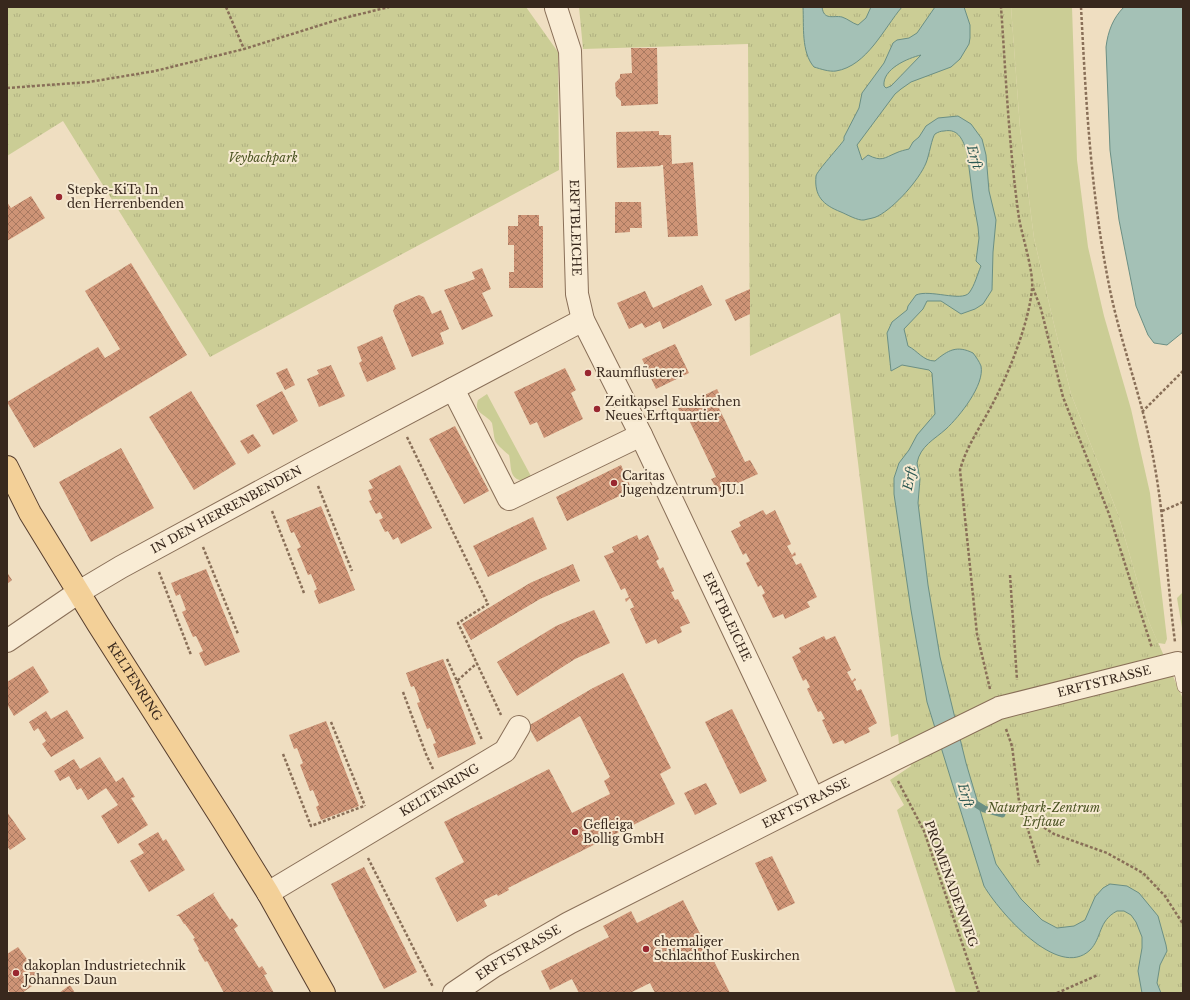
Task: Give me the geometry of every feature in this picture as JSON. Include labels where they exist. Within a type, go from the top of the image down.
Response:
[{"type":"main road","name":"KELTENRING","points":[[7,467],[30,513],[268,893],[324,993]]},
{"type":"street","name":"ERFTBLEICHE","points":[[556,8],[570,51],[577,294],[583,320],[641,435],[813,799]]},
{"type":"street","name":"IN DEN HERRENBENDEN","points":[[7,641],[79,592],[151,551],[309,465],[583,320]]},
{"type":"street","points":[[453,389],[509,499],[641,435]]},
{"type":"street","name":"ERFTSTRASSE","points":[[454,993],[494,966],[552,932],[813,799],[994,711],[1020,702],[1173,663]]},
{"type":"street","name":"KELTENRING","points":[[268,893],[368,835],[490,761],[505,751],[516,734]]},
{"type":"lane","points":[[1173,663],[1183,687]]},
{"type":"path","points":[[226,7],[244,49]]},
{"type":"path","points":[[7,88],[117,79],[178,66],[244,49],[340,19],[389,7]]},
{"type":"path","points":[[1001,7],[1010,146],[1019,219],[1033,288],[1041,309],[1063,397],[1109,514],[1145,629],[1173,663]]},
{"type":"path","points":[[1082,7],[1086,109],[1096,213],[1110,292],[1154,460],[1162,511],[1173,663]]},
{"type":"path","points":[[1033,288],[1023,328],[1006,374],[997,396],[968,448],[960,470],[977,634],[994,711],[1012,746],[1019,801],[1039,865]]},
{"type":"path","points":[[1142,412],[1183,371]]},
{"type":"path","points":[[396,419],[411,444],[488,604],[458,623],[477,663],[516,734]]},
{"type":"path","points":[[309,465],[352,571]]},
{"type":"path","points":[[263,490],[304,593]]},
{"type":"path","points":[[1162,511],[1183,502]]},
{"type":"path","points":[[194,528],[238,634]]},
{"type":"path","points":[[151,551],[191,655]]},
{"type":"path","points":[[1010,574],[1017,683],[1020,702]]},
{"type":"path","points":[[447,659],[490,761]]},
{"type":"path","points":[[457,681],[477,663]]},
{"type":"path","points":[[403,692],[429,763],[445,788]]},
{"type":"path","points":[[331,722],[364,806],[368,835],[430,982]]},
{"type":"path","points":[[283,754],[311,826],[364,806]]},
{"type":"path","name":"PROMENADENWEG","points":[[896,759],[924,831],[979,993]]},
{"type":"path","points":[[1023,814],[1054,834],[1107,853],[1143,873],[1165,896],[1183,924]]},
{"type":"path","points":[[1057,993],[1098,975]]},
{"type":"green space","name":"Veybachpark","points":[[7,7],[526,7],[558,52],[559,170],[210,357],[63,121],[7,156]]},
{"type":"green space","name":"Naturpark-Zentrum Erftaue","points":[[579,7],[1011,7],[1020,128],[1034,238],[1071,394],[1118,514],[1149,622],[1183,699],[1183,993],[956,993],[897,810],[904,805],[890,780],[911,766],[899,744],[898,734],[891,737],[840,313],[750,356],[748,44],[583,49]]},
{"type":"green space","points":[[1011,7],[1072,7],[1077,160],[1088,247],[1104,316],[1131,409],[1150,493],[1167,639],[1165,644],[1158,643],[1149,622],[1118,514],[1071,394],[1052,316],[1034,238],[1020,128]]},
{"type":"green space","points":[[487,394],[532,478],[524,481],[515,478],[512,472],[509,455],[496,442],[492,423],[477,408],[478,400]]},
{"type":"green space","points":[[1183,592],[1183,634],[1177,598]]},
{"type":"water","points":[[803,7],[822,7],[827,16],[842,17],[858,25],[866,18],[871,7],[902,7],[866,54],[847,68],[833,71],[814,67],[810,61],[805,46]]},
{"type":"water","name":"Erft","points":[[935,7],[964,7],[970,25],[970,38],[969,44],[960,59],[951,67],[911,82],[895,94],[857,145],[862,160],[868,155],[880,159],[886,158],[909,149],[926,126],[938,118],[958,116],[971,124],[982,139],[986,155],[989,191],[996,220],[992,290],[983,304],[975,309],[961,314],[941,301],[927,301],[923,309],[904,329],[908,346],[924,358],[935,361],[944,354],[953,350],[962,349],[973,353],[981,366],[979,382],[970,400],[951,424],[925,447],[921,452],[917,463],[920,479],[918,503],[928,585],[940,657],[966,763],[996,864],[1021,899],[1042,920],[1057,928],[1074,926],[1085,920],[1095,897],[1103,888],[1110,884],[1127,886],[1139,893],[1158,916],[1166,945],[1167,951],[1160,965],[1157,983],[1161,993],[1142,993],[1138,971],[1142,948],[1142,937],[1136,922],[1131,915],[1124,911],[1117,911],[1106,920],[1097,940],[1090,950],[1077,957],[1062,956],[1046,950],[1030,939],[1015,925],[991,897],[984,886],[927,702],[911,610],[894,494],[894,478],[899,463],[909,450],[917,435],[935,414],[932,373],[929,370],[902,365],[891,371],[887,333],[892,322],[907,310],[908,306],[916,295],[929,293],[959,296],[969,293],[971,290],[981,266],[976,261],[979,238],[967,152],[960,136],[957,133],[953,131],[938,132],[935,134],[933,139],[923,170],[912,185],[899,200],[885,212],[877,217],[864,220],[852,217],[825,203],[818,194],[816,183],[817,173],[844,140],[844,137],[859,108],[862,93],[884,63],[893,43],[897,40],[909,38],[917,33]],"holes":[[[921,55],[891,86],[886,88],[884,86],[884,80],[887,74],[897,65]]]},
{"type":"water","points":[[1124,7],[1183,7],[1183,332],[1167,345],[1154,343],[1148,335],[1136,306],[1119,220],[1110,150],[1106,47],[1112,25]]},
{"type":"building","points":[[631,48],[657,48],[658,104],[621,106],[621,101],[616,96],[615,83],[620,78],[620,74],[632,73]]},
{"type":"building","points":[[659,131],[659,135],[671,135],[672,164],[693,162],[698,236],[668,237],[663,165],[617,168],[616,132]]},
{"type":"building","points":[[31,196],[45,218],[7,241],[7,202],[11,208]]},
{"type":"building","points":[[615,202],[641,202],[642,228],[630,228],[630,232],[615,233]]},
{"type":"building","points":[[518,215],[539,215],[539,226],[543,226],[543,288],[509,288],[509,272],[514,272],[514,245],[508,245],[508,226],[518,226]]},
{"type":"building","points":[[131,263],[187,355],[34,448],[7,402],[98,347],[105,358],[120,349],[85,291]]},
{"type":"building","points":[[482,268],[491,289],[482,293],[493,316],[462,330],[444,290],[475,279],[472,272]]},
{"type":"building","points":[[702,285],[712,305],[663,329],[660,321],[645,328],[642,323],[629,329],[617,303],[645,291],[653,308]]},
{"type":"building","points":[[750,289],[750,314],[735,321],[725,300]]},
{"type":"building","points":[[419,295],[424,297],[432,314],[441,310],[449,329],[440,333],[444,344],[412,357],[393,311],[395,305]]},
{"type":"building","points":[[382,336],[396,369],[367,382],[359,363],[362,361],[357,347]]},
{"type":"building","points":[[675,344],[689,373],[656,389],[642,359]]},
{"type":"building","points":[[331,365],[345,396],[319,407],[307,379],[319,374],[317,370]]},
{"type":"building","points":[[287,368],[295,385],[285,390],[276,373]]},
{"type":"building","points":[[565,368],[576,390],[571,393],[583,419],[544,438],[537,422],[530,425],[514,392]]},
{"type":"building","points":[[717,389],[724,403],[718,406],[745,462],[750,460],[758,474],[718,492],[711,479],[716,477],[713,470],[689,420],[684,422],[678,408]]},
{"type":"building","points":[[191,391],[236,464],[194,490],[149,417]]},
{"type":"building","points":[[282,391],[298,421],[273,435],[256,405]]},
{"type":"building","points":[[455,426],[489,491],[464,504],[429,439]]},
{"type":"building","points":[[253,434],[261,446],[248,454],[240,441]]},
{"type":"building","points":[[121,448],[154,508],[91,542],[59,482]]},
{"type":"building","points":[[400,465],[432,528],[401,544],[398,537],[393,540],[388,531],[385,532],[379,520],[383,518],[380,512],[376,514],[369,501],[372,500],[368,490],[373,488],[369,481]]},
{"type":"building","points":[[621,465],[632,490],[567,521],[556,497]]},
{"type":"building","points":[[321,506],[355,590],[319,604],[314,591],[317,589],[311,574],[308,575],[297,549],[301,547],[294,532],[291,533],[286,520]]},
{"type":"building","points":[[763,510],[766,515],[775,510],[791,544],[787,546],[792,555],[795,552],[796,555],[792,557],[796,565],[801,563],[817,597],[807,602],[810,607],[785,619],[783,614],[773,618],[762,595],[765,593],[761,585],[758,587],[746,563],[750,561],[746,553],[743,555],[731,531],[741,526],[739,522]]},
{"type":"building","points":[[533,517],[547,549],[488,577],[473,546]]},
{"type":"building","points":[[637,535],[639,540],[648,535],[659,559],[656,561],[660,569],[663,567],[674,591],[671,592],[675,600],[678,599],[690,623],[680,627],[682,632],[658,644],[656,639],[646,644],[630,609],[634,607],[630,598],[626,602],[625,599],[629,597],[625,588],[621,590],[604,556],[614,552],[612,547]]},
{"type":"building","points":[[573,564],[580,581],[540,599],[471,640],[462,624],[530,583]]},
{"type":"building","points":[[206,569],[240,652],[205,666],[199,653],[203,651],[196,636],[193,637],[182,612],[186,610],[180,594],[176,596],[171,583]]},
{"type":"building","points":[[7,572],[12,580],[7,584]]},
{"type":"building","points":[[594,610],[610,643],[575,659],[517,696],[497,662],[556,626]]},
{"type":"building","points":[[824,636],[826,640],[835,636],[851,670],[847,672],[852,681],[855,678],[856,680],[853,682],[857,691],[861,689],[877,723],[868,728],[870,732],[845,744],[843,740],[833,744],[822,720],[825,719],[821,711],[818,712],[807,689],[810,687],[806,679],[803,681],[792,657],[801,652],[799,648]]},
{"type":"building","points":[[443,659],[476,744],[438,758],[433,744],[436,743],[430,728],[427,729],[417,703],[420,702],[414,686],[411,687],[406,673]]},
{"type":"building","points":[[33,666],[49,692],[14,716],[7,704],[7,682]]},
{"type":"building","points":[[623,673],[671,768],[660,774],[675,804],[508,888],[509,890],[498,896],[497,894],[484,900],[487,906],[457,922],[435,878],[464,862],[444,822],[549,769],[572,813],[610,794],[604,781],[610,777],[580,716],[537,742],[528,726],[593,688]]},
{"type":"building","points":[[732,709],[767,781],[740,794],[705,722]]},
{"type":"building","points":[[67,710],[84,738],[51,757],[42,744],[46,741],[38,728],[34,731],[29,722],[46,711],[51,719]]},
{"type":"building","points":[[326,721],[359,806],[321,820],[316,807],[319,805],[313,790],[310,791],[300,765],[303,763],[297,748],[294,749],[289,735]]},
{"type":"building","points":[[100,757],[116,782],[123,777],[135,797],[131,798],[148,825],[118,844],[101,816],[118,805],[106,788],[88,800],[81,788],[77,790],[69,776],[60,781],[54,771],[74,759],[80,769]]},
{"type":"building","points":[[706,783],[717,804],[695,815],[684,793]]},
{"type":"building","points":[[7,812],[26,839],[10,850],[7,846]]},
{"type":"building","points":[[158,832],[163,841],[166,839],[185,870],[149,892],[130,861],[144,853],[138,844]]},
{"type":"building","points":[[772,856],[795,903],[778,911],[755,863]]},
{"type":"building","points":[[364,867],[417,972],[384,989],[331,884]]},
{"type":"building","points":[[215,892],[213,894],[223,910],[230,920],[232,918],[238,926],[234,929],[259,968],[262,966],[267,974],[264,975],[274,993],[224,993],[207,961],[205,962],[198,950],[199,949],[193,939],[195,938],[179,916],[176,916]]},
{"type":"building","name":"ehemaliger Schlachthof Euskirchen","points":[[683,900],[730,993],[655,993],[650,983],[630,993],[579,993],[572,979],[550,990],[541,971],[609,937],[603,926],[631,911],[637,923]]},
{"type":"building","points":[[18,947],[42,979],[22,993],[10,993],[7,988],[7,954]]},
{"type":"building","points":[[70,985],[75,993],[59,993]]},
{"type":"waterway","name":"Erft","points":[[971,801],[984,809],[1002,814]]},
{"type":"place","name":"Stepke-KiTa In den Herrenbenden","points":[[59,197]]},
{"type":"place","name":"Raumflüsterer","points":[[588,373]]},
{"type":"place","name":"Zeitkapsel Euskirchen Neues Erftquartier","points":[[597,409]]},
{"type":"place","name":"Caritas Jugendzentrum JU.1","points":[[614,483]]},
{"type":"place","name":"Gefleiga Bollig GmbH","points":[[575,832]]},
{"type":"place","name":"ehemaliger Schlachthof Euskirchen","points":[[646,949]]},
{"type":"place","name":"dakoplan Industrietechnik Johannes Daun","points":[[16,973]]}]
